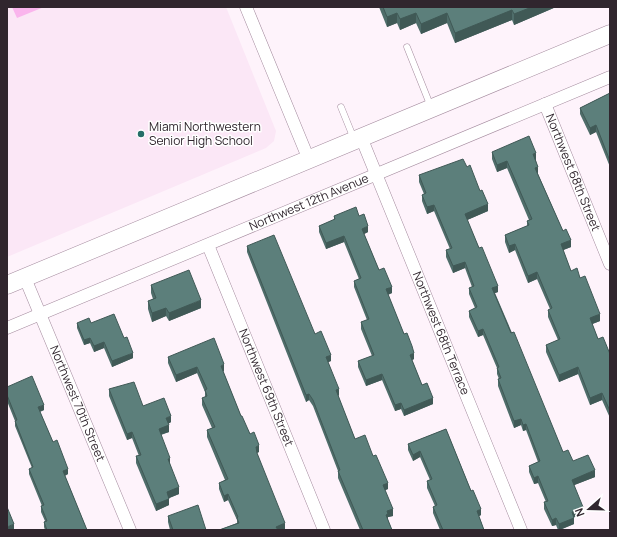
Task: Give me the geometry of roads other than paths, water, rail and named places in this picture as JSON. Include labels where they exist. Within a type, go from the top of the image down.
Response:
[{"type":"main road","points":[[7,285],[610,34]]},
{"type":"street","points":[[246,7],[308,160]]},
{"type":"street","name":"Northwest 12th Avenue","points":[[7,328],[610,77]]},
{"type":"street","name":"Northwest 68th Street","points":[[545,104],[610,264]]},
{"type":"street","name":"Northwest 68th Terrace","points":[[358,139],[377,174],[520,530]]},
{"type":"street","name":"Northwest 69th Street","points":[[208,245],[324,530]]},
{"type":"street","name":"Northwest 70th Street","points":[[25,278],[130,530]]},
{"type":"lane","points":[[407,47],[432,108]]},
{"type":"lane","points":[[341,107],[358,139]]},
{"type":"place","name":"Miami Northwestern Senior High School","points":[[141,134]]}]
